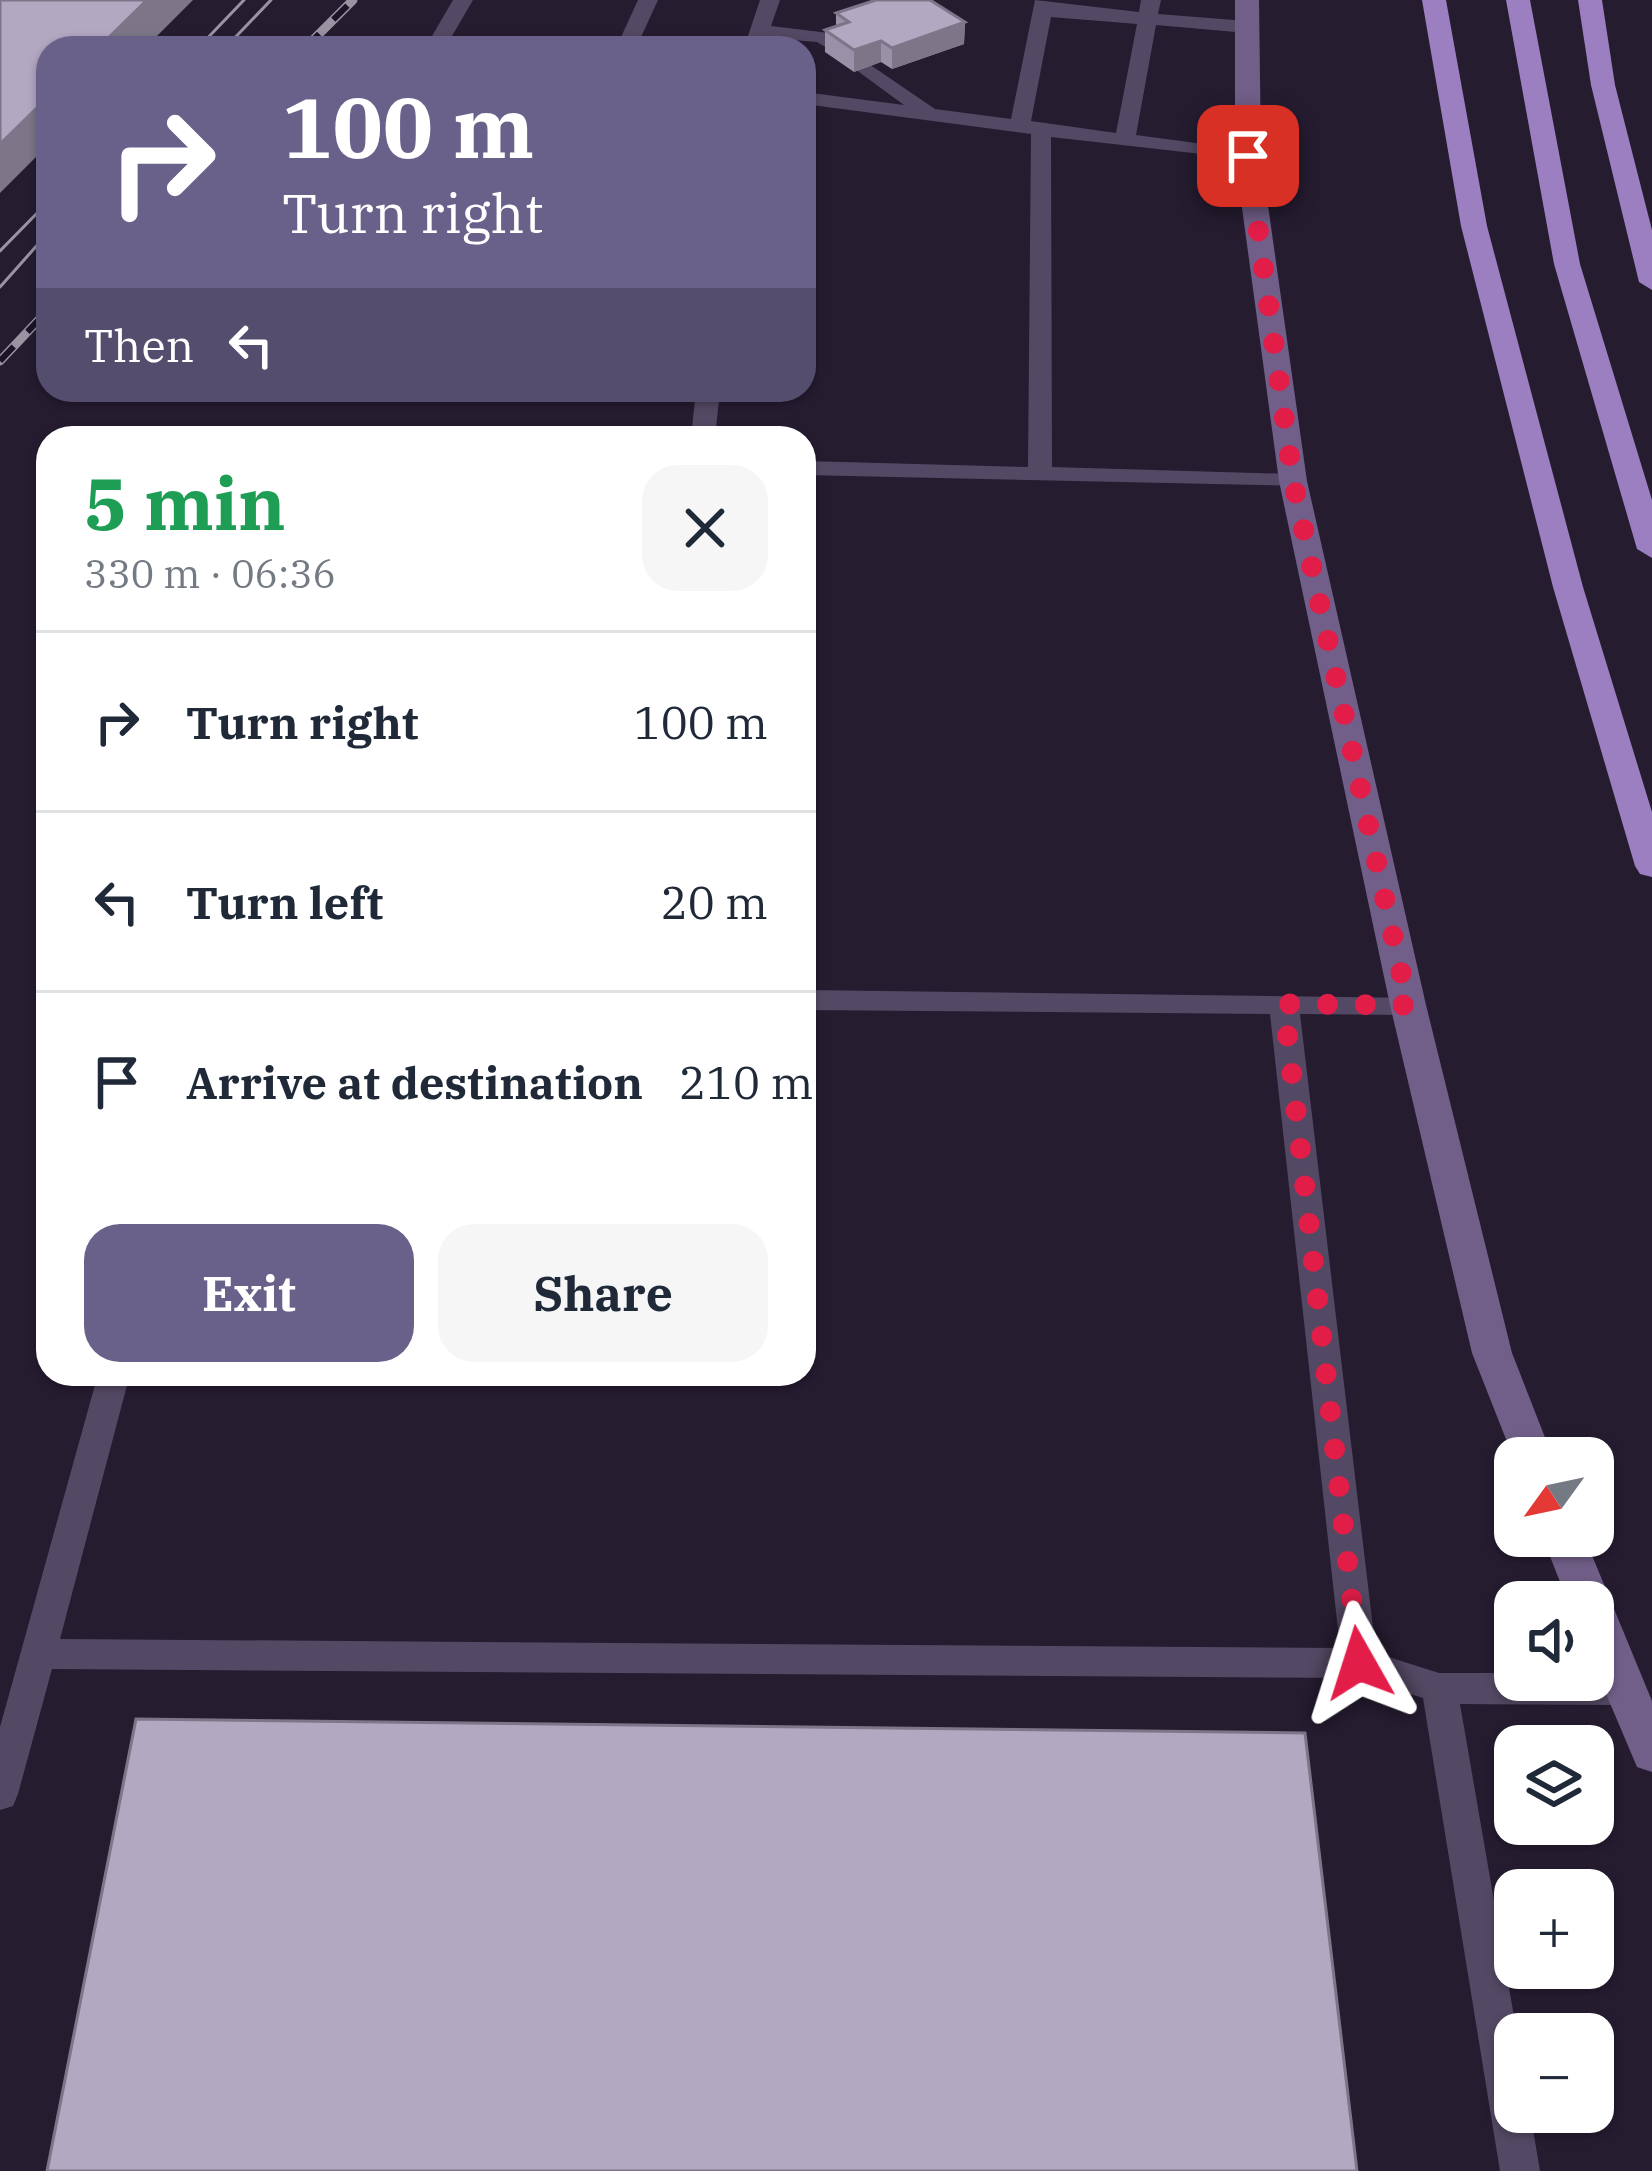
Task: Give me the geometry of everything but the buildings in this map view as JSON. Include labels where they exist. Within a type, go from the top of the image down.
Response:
[{"type":"highway","points":[[1434,0],[1474,226],[1568,587],[1652,866]]},
{"type":"highway","points":[[1518,0],[1567,264],[1652,549]]},
{"type":"highway","points":[[1590,0],[1603,85],[1652,282]]},
{"type":"main road","points":[[1247,14],[1248,156],[1293,481],[1408,1005],[1492,1353],[1525,1437]]},
{"type":"main road","points":[[1614,1667],[1652,1753]]},
{"type":"lane","points":[[442,36],[464,0]]},
{"type":"lane","points":[[632,36],[648,0]]},
{"type":"lane","points":[[758,36],[770,0]]},
{"type":"lane","points":[[1040,474],[1030,129],[1044,5],[1247,14]]},
{"type":"lane","points":[[1125,139],[1150,11]]},
{"type":"lane","points":[[816,37],[837,47]]},
{"type":"lane","points":[[866,68],[932,116]]},
{"type":"lane","points":[[816,100],[1248,156]]},
{"type":"lane","points":[[816,468],[1293,481]]},
{"type":"lane","points":[[816,1000],[1408,1005]]},
{"type":"lane","points":[[1284,1004],[1359,1663]]},
{"type":"lane","points":[[0,1794],[111,1386]]},
{"type":"lane","points":[[38,1654],[1359,1663],[1439,1688],[1623,1690]]},
{"type":"lane","points":[[1439,1688],[1520,2171]]},
{"type":"tram line","points":[[210,36],[244,0]]},
{"type":"tram line","points":[[236,36],[271,0]]},
{"type":"tram line","points":[[0,251],[36,214]]},
{"type":"tram line","points":[[0,287],[36,246]]},
{"type":"railway","points":[[317,36],[353,0]]},
{"type":"railway","points":[[0,361],[36,323]]},
{"type":"route","points":[[1248,156],[1293,481],[1408,1005],[1284,1004],[1359,1663]]}]
